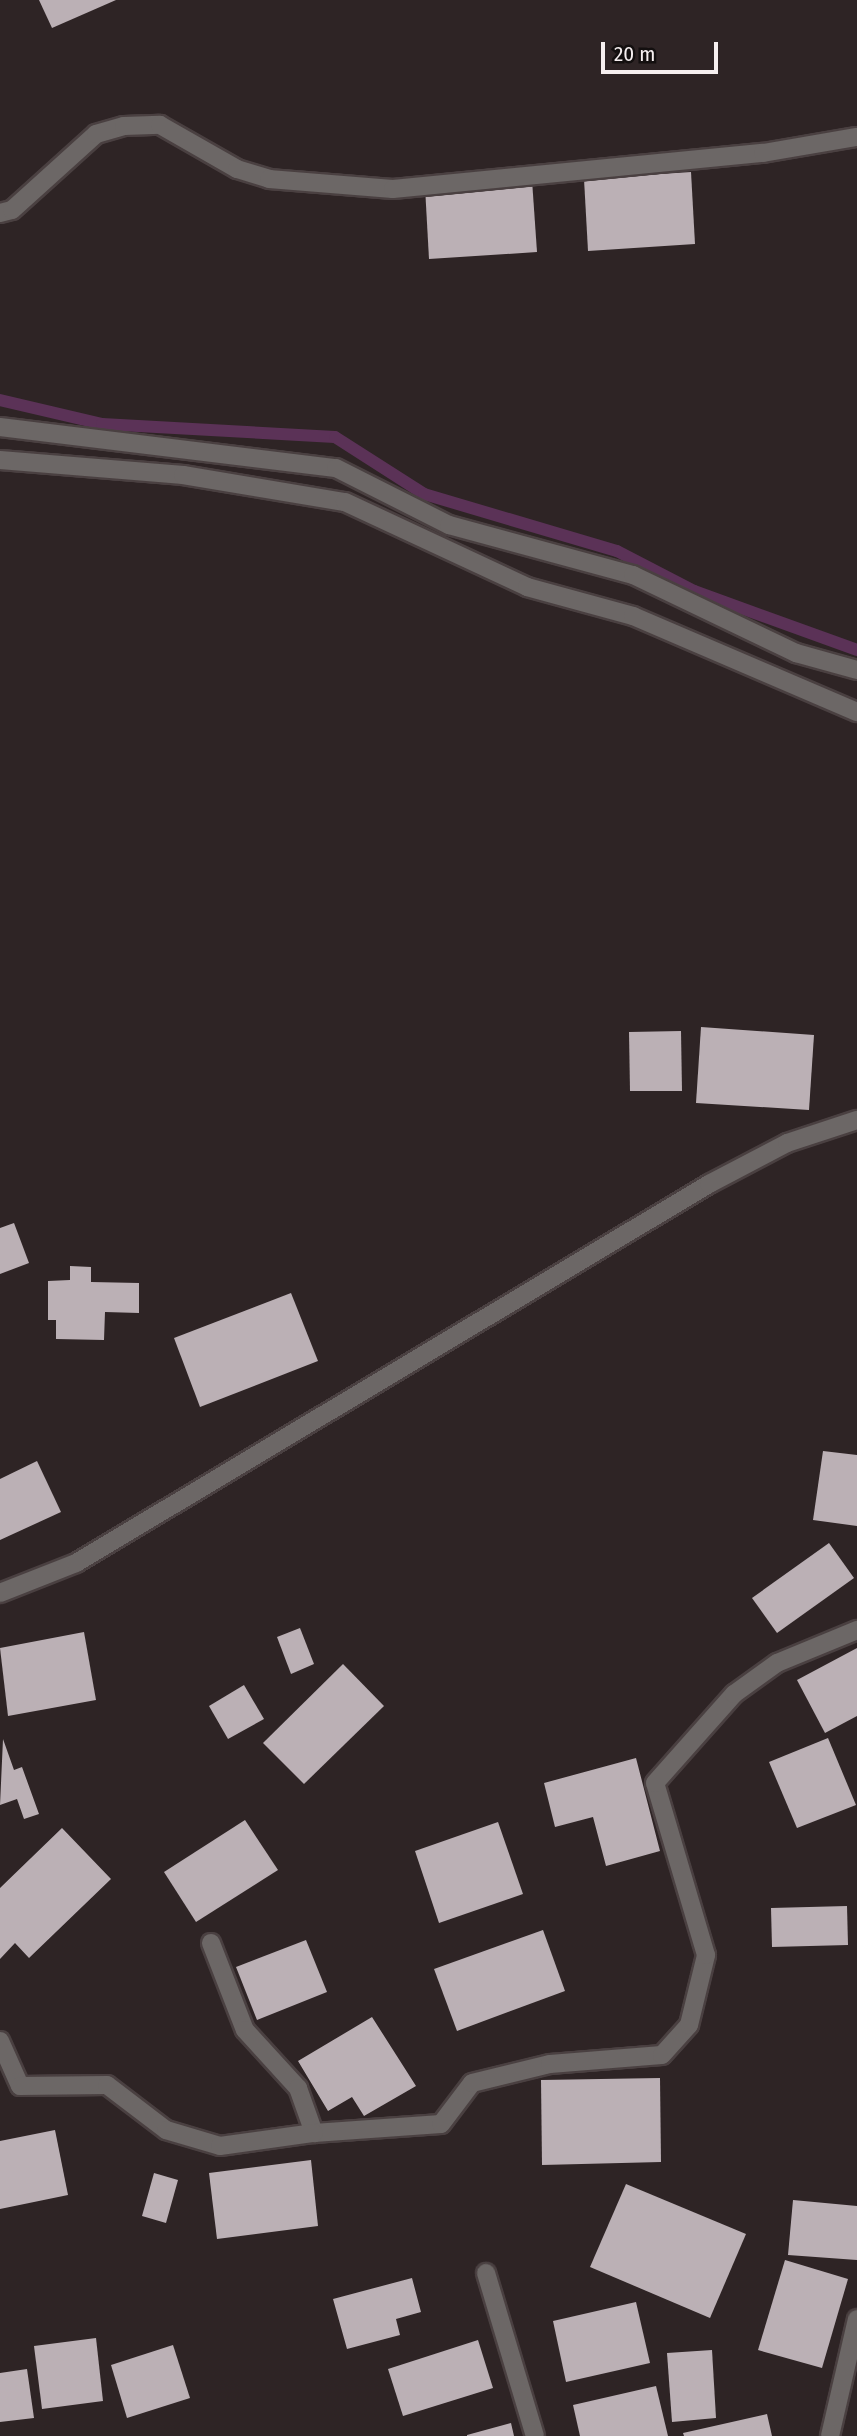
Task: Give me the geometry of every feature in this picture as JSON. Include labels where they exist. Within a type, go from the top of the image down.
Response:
[{"type":"street","points":[[0,213],[12,210],[96,134],[124,126],[160,125],[237,169],[268,179],[393,189],[763,153],[857,136]]},
{"type":"street","points":[[0,426],[336,468],[449,525],[633,575],[796,653],[857,670]]},
{"type":"street","points":[[0,460],[183,475],[345,502],[527,587],[633,616],[857,712]]},
{"type":"street","points":[[0,1592],[76,1563],[709,1184],[787,1143],[857,1120]]},
{"type":"street","points":[[0,2045],[20,2085],[107,2085],[166,2130],[220,2146],[314,2133],[440,2124],[472,2083],[550,2064],[662,2054],[689,2025],[706,1955],[655,1783],[734,1694],[777,1663],[857,1630]]},
{"type":"street","points":[[211,1943],[245,2030],[298,2088],[314,2133]]},
{"type":"street","points":[[486,2273],[535,2436]]},
{"type":"street","points":[[830,2436],[857,2319]]},
{"type":"building","points":[[39,0],[116,0],[52,28]]},
{"type":"building","points":[[691,172],[695,244],[588,251],[584,179]]},
{"type":"building","points":[[532,180],[537,252],[429,259],[425,187]]},
{"type":"building","points":[[701,1027],[814,1035],[809,1110],[696,1103]]},
{"type":"building","points":[[681,1031],[682,1091],[630,1091],[629,1032]]},
{"type":"building","points":[[14,1223],[29,1263],[0,1274],[0,1228]]},
{"type":"building","points":[[70,1266],[91,1267],[91,1282],[139,1283],[139,1313],[105,1312],[104,1340],[56,1339],[56,1320],[48,1320],[48,1281],[70,1280]]},
{"type":"building","points":[[291,1293],[318,1361],[200,1407],[174,1338]]},
{"type":"building","points":[[823,1451],[857,1455],[857,1526],[813,1520]]},
{"type":"building","points":[[37,1461],[61,1512],[0,1540],[0,1479]]},
{"type":"building","points":[[829,1543],[854,1578],[777,1633],[752,1598]]},
{"type":"building","points":[[300,1628],[314,1664],[291,1674],[277,1637]]},
{"type":"building","points":[[84,1632],[96,1700],[8,1716],[0,1648]]},
{"type":"building","points":[[857,1648],[857,1716],[825,1733],[797,1680]]},
{"type":"building","points":[[343,1664],[384,1706],[304,1784],[263,1743]]},
{"type":"building","points":[[244,1685],[264,1719],[228,1739],[209,1706]]},
{"type":"building","points":[[828,1738],[856,1805],[797,1828],[769,1762]]},
{"type":"building","points":[[3,1739],[14,1770],[22,1767],[39,1814],[24,1819],[17,1799],[0,1805]]},
{"type":"building","points":[[636,1758],[660,1851],[606,1866],[593,1817],[555,1827],[544,1783]]},
{"type":"building","points":[[245,1820],[278,1870],[196,1922],[164,1872]]},
{"type":"building","points":[[498,1822],[523,1894],[439,1923],[415,1851]]},
{"type":"building","points":[[62,1828],[111,1879],[29,1958],[15,1943],[0,1959],[0,1888]]},
{"type":"building","points":[[847,1906],[848,1945],[772,1947],[771,1908]]},
{"type":"building","points":[[543,1930],[565,1991],[457,2031],[434,1969]]},
{"type":"building","points":[[306,1940],[327,1992],[257,2020],[236,1967]]},
{"type":"building","points":[[372,2017],[416,2086],[364,2116],[352,2097],[328,2111],[298,2061]]},
{"type":"building","points":[[660,2078],[661,2162],[542,2165],[541,2080]]},
{"type":"building","points":[[55,2130],[68,2195],[0,2209],[0,2141]]},
{"type":"building","points":[[311,2160],[318,2226],[217,2239],[209,2173]]},
{"type":"building","points":[[154,2173],[178,2180],[166,2223],[142,2216]]},
{"type":"building","points":[[626,2184],[746,2234],[710,2318],[590,2267]]},
{"type":"building","points":[[793,2200],[857,2206],[857,2260],[788,2255]]},
{"type":"building","points":[[785,2260],[848,2279],[822,2368],[758,2350]]},
{"type":"building","points":[[412,2278],[421,2312],[396,2319],[400,2335],[347,2349],[333,2299]]},
{"type":"building","points":[[636,2302],[650,2363],[566,2382],[553,2321]]},
{"type":"building","points":[[96,2338],[103,2401],[42,2409],[34,2346]]},
{"type":"building","points":[[478,2340],[493,2388],[403,2416],[388,2369]]},
{"type":"building","points":[[173,2345],[190,2398],[127,2418],[111,2365]]},
{"type":"building","points":[[712,2350],[716,2418],[672,2422],[667,2353]]},
{"type":"building","points":[[27,2369],[34,2418],[0,2422],[0,2373]]},
{"type":"building","points":[[656,2386],[668,2436],[580,2436],[573,2405]]},
{"type":"building","points":[[767,2414],[772,2436],[684,2436],[683,2433]]},
{"type":"building","points":[[511,2423],[514,2436],[467,2436],[467,2435]]},
{"type":"waterway","points":[[0,400],[102,424],[335,437],[424,494],[617,551],[694,591],[857,650]]}]
